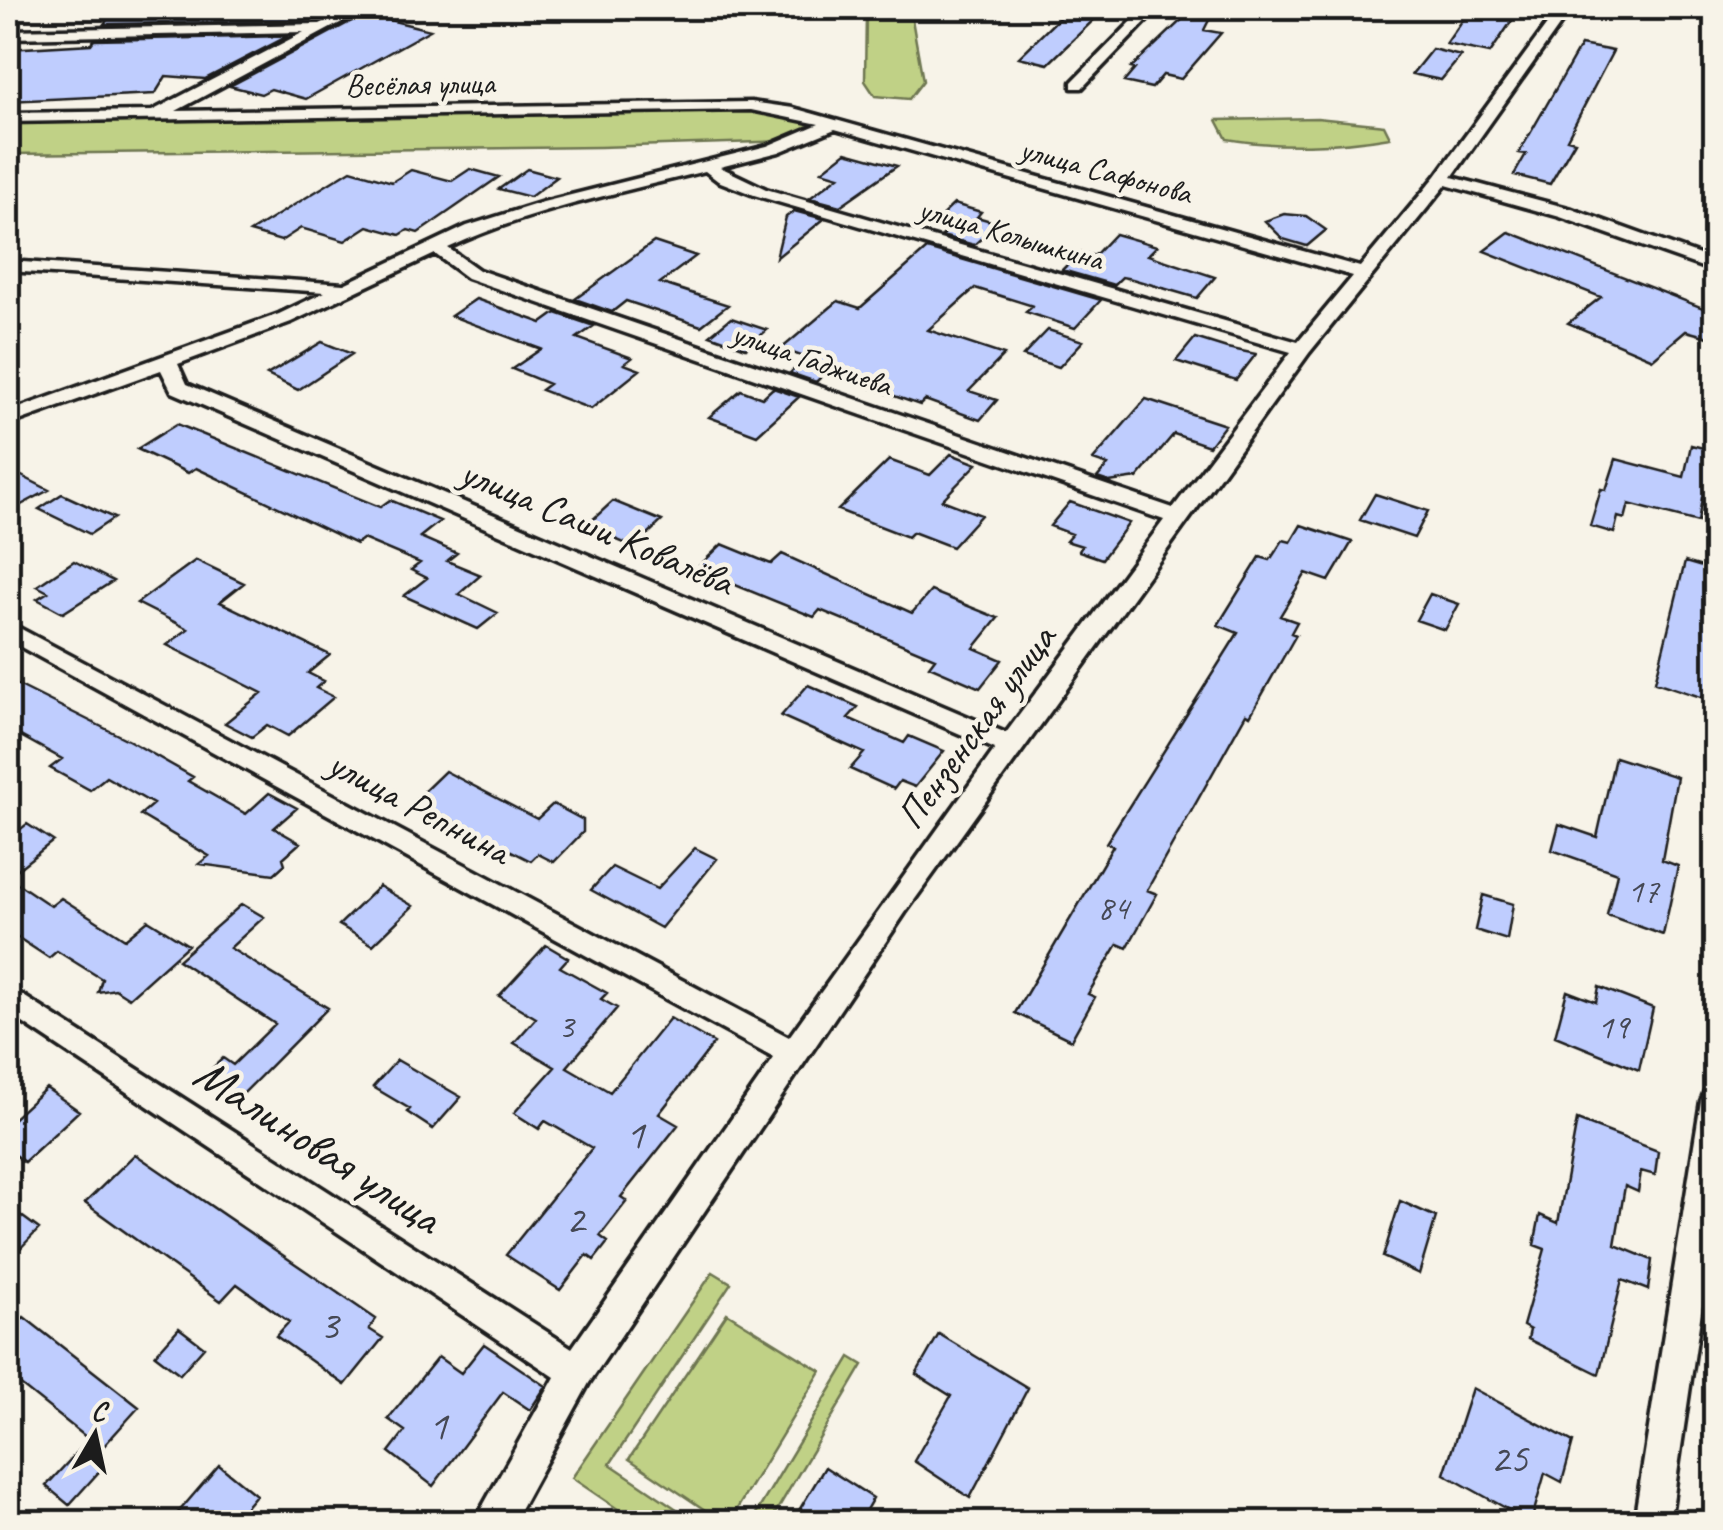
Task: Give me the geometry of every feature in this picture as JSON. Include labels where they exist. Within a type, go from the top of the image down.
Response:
[{"type":"street","points":[[153,116],[361,8]]},
{"type":"street","points":[[1077,85],[1152,8]]},
{"type":"street","name":"Пензенская улица","points":[[492,1522],[517,1486],[578,1371],[792,1053],[1176,517],[1302,349],[1442,179],[1566,8]]},
{"type":"street","points":[[8,34],[79,26],[322,28]]},
{"type":"street","name":"Весёлая улица","points":[[8,118],[726,105],[788,111],[832,125]]},
{"type":"street","points":[[8,419],[285,318],[434,246],[509,218],[773,149],[832,125]]},
{"type":"street","name":"улица Сафонова","points":[[832,125],[1364,274]]},
{"type":"street","name":"улица Колышкина","points":[[708,166],[724,178],[760,192],[1302,349]]},
{"type":"street","points":[[1442,179],[1552,208],[1716,267]]},
{"type":"street","name":"улица Гаджиева","points":[[434,246],[473,274],[1176,517]]},
{"type":"street","points":[[8,266],[345,289]]},
{"type":"street","name":"улица Саши Ковалёва","points":[[167,361],[179,388],[1012,746]]},
{"type":"street","name":"улица Репнина","points":[[8,630],[792,1053]]},
{"type":"street","name":"Малиновая улица","points":[[8,998],[578,1371]]},
{"type":"street","points":[[1652,1522],[1716,1101]]},
{"type":"green space","points":[[873,8],[910,8],[923,81],[909,99],[875,96],[865,81],[866,14]]},
{"type":"green space","points":[[801,108],[821,122],[787,141],[8,154],[8,120]]},
{"type":"green space","points":[[1317,118],[1384,125],[1390,137],[1309,145],[1267,144],[1227,139],[1217,120]]},
{"type":"green space","points":[[713,1272],[731,1283],[610,1464],[696,1522],[637,1522],[572,1478]]},
{"type":"green space","points":[[727,1313],[821,1371],[729,1522],[723,1522],[629,1459]]},
{"type":"green space","points":[[850,1357],[863,1365],[770,1522],[751,1522]]},
{"type":"building","points":[[311,8],[305,21],[104,24],[113,12]]},
{"type":"building","points":[[1069,8],[1106,8],[1048,64],[1019,57]]},
{"type":"building","points":[[1194,8],[1215,8],[1204,30],[1221,33],[1181,79],[1163,75],[1152,88],[1124,82],[1135,69],[1131,68]]},
{"type":"building","points":[[1471,8],[1507,8],[1501,16],[1513,19],[1490,53],[1446,44]]},
{"type":"building","points":[[365,14],[430,30],[306,99],[271,89],[261,94],[230,86]]},
{"type":"building","points":[[288,36],[205,79],[166,76],[155,94],[8,101],[8,49],[91,44],[94,40]]},
{"type":"building","points":[[1581,45],[1613,51],[1567,139],[1575,141],[1550,184],[1514,175],[1526,154],[1519,153]]},
{"type":"building","points":[[1432,49],[1461,56],[1441,80],[1412,74]]},
{"type":"building","points":[[846,152],[897,166],[840,206],[810,198],[839,176],[822,171]]},
{"type":"building","points":[[470,169],[499,177],[418,233],[408,230],[400,235],[368,226],[345,241],[301,228],[281,241],[250,232],[351,170],[392,182],[411,170],[452,181]]},
{"type":"building","points":[[527,169],[557,177],[530,197],[499,189]]},
{"type":"building","points":[[954,204],[981,212],[977,217],[998,223],[974,245],[942,236],[950,229],[933,224]]},
{"type":"building","points":[[794,211],[824,219],[776,258],[786,217]]},
{"type":"building","points":[[1284,214],[1306,216],[1326,230],[1307,246],[1283,239],[1265,221]]},
{"type":"building","points":[[1509,232],[1716,313],[1716,339],[1686,331],[1653,359],[1568,323],[1601,297],[1484,251]]},
{"type":"building","points":[[1115,234],[1157,246],[1148,255],[1215,277],[1197,298],[1132,279],[1122,277],[1114,285],[1062,270],[1080,252],[1094,256]]},
{"type":"building","points":[[654,242],[696,256],[660,283],[728,305],[701,326],[626,301],[612,312],[575,299]]},
{"type":"building","points":[[927,249],[1101,300],[1075,328],[1026,312],[1033,306],[975,288],[928,330],[1004,355],[969,391],[997,400],[980,420],[925,400],[920,405],[826,372],[816,382],[790,373],[807,358],[781,349],[838,301],[860,308]]},
{"type":"building","points":[[476,299],[542,323],[556,313],[594,326],[577,338],[632,358],[624,364],[640,370],[591,409],[541,390],[549,384],[512,369],[541,349],[451,316]]},
{"type":"building","points":[[731,318],[767,330],[746,348],[710,335]]},
{"type":"building","points":[[1048,330],[1083,341],[1059,367],[1023,356]]},
{"type":"building","points":[[1195,338],[1256,354],[1236,380],[1176,361]]},
{"type":"building","points":[[322,342],[352,354],[298,390],[267,375]]},
{"type":"building","points":[[773,388],[799,397],[757,435],[709,417],[741,390],[762,398]]},
{"type":"building","points":[[1146,399],[1225,425],[1209,446],[1174,434],[1137,478],[1109,482],[1097,478],[1108,465],[1093,460]]},
{"type":"building","points":[[177,424],[380,507],[390,500],[440,521],[420,537],[457,553],[447,561],[481,575],[459,594],[498,613],[478,629],[404,596],[427,578],[411,570],[420,563],[363,539],[356,544],[196,468],[188,473],[137,449]]},
{"type":"building","points":[[1691,445],[1716,451],[1716,502],[1702,498],[1698,522],[1629,504],[1625,519],[1618,517],[1614,533],[1590,526],[1601,489],[1606,490],[1616,459],[1684,477]]},
{"type":"building","points":[[951,454],[977,464],[942,500],[981,515],[952,547],[913,532],[908,537],[838,510],[889,460],[930,475]]},
{"type":"building","points":[[8,469],[49,490],[8,512]]},
{"type":"building","points":[[62,494],[114,518],[90,534],[39,509]]},
{"type":"building","points":[[1375,494],[1428,511],[1414,538],[1360,520]]},
{"type":"building","points":[[613,501],[662,521],[634,547],[600,533],[605,529],[589,523]]},
{"type":"building","points":[[1070,502],[1129,523],[1102,559],[1079,551],[1082,546],[1066,541],[1072,534],[1050,526]]},
{"type":"building","points":[[1301,525],[1352,542],[1329,581],[1306,573],[1280,616],[1297,622],[1291,633],[1296,635],[1250,716],[1246,714],[1147,890],[1157,894],[1127,948],[1118,944],[1088,994],[1095,997],[1071,1040],[1015,1013],[1113,846],[1106,843],[1238,633],[1218,625],[1260,557],[1270,560],[1283,540],[1291,542]]},
{"type":"building","points":[[722,544],[771,564],[782,554],[912,613],[931,591],[998,618],[974,648],[1002,660],[980,688],[929,666],[935,658],[873,632],[820,610],[814,617],[696,569]]},
{"type":"building","points":[[196,560],[244,583],[220,602],[330,655],[308,673],[324,681],[316,688],[334,697],[288,736],[267,725],[252,737],[225,723],[262,693],[167,645],[188,629],[137,603]]},
{"type":"building","points":[[74,561],[113,581],[63,613],[37,599],[48,592],[37,586]]},
{"type":"building","points":[[1685,562],[1716,571],[1716,702],[1655,682]]},
{"type":"building","points":[[1430,594],[1459,604],[1445,630],[1416,620]]},
{"type":"building","points":[[8,680],[130,741],[193,777],[188,781],[246,814],[269,793],[297,808],[274,828],[300,843],[283,858],[285,864],[274,874],[199,864],[209,856],[140,815],[153,804],[106,777],[90,790],[50,768],[62,759],[8,729]]},
{"type":"building","points":[[808,685],[858,707],[848,718],[904,743],[909,736],[944,751],[915,787],[900,781],[894,789],[850,769],[864,753],[781,716]]},
{"type":"building","points":[[1615,757],[1677,777],[1662,860],[1678,866],[1663,935],[1607,915],[1617,873],[1552,850],[1559,824],[1597,837]]},
{"type":"building","points":[[445,771],[537,819],[553,804],[583,820],[583,832],[554,862],[538,854],[531,861],[414,801]]},
{"type":"building","points":[[27,824],[53,841],[8,877],[8,839]]},
{"type":"building","points":[[695,848],[717,859],[661,928],[591,890],[612,867],[657,889]]},
{"type":"building","points":[[8,877],[51,906],[61,898],[125,939],[148,920],[188,945],[129,998],[115,989],[98,992],[102,979],[57,951],[49,958],[8,931]]},
{"type":"building","points":[[379,886],[413,906],[373,945],[339,925]]},
{"type":"building","points":[[1483,895],[1513,904],[1507,940],[1475,930]]},
{"type":"building","points":[[242,904],[264,917],[230,948],[328,1008],[235,1102],[201,1079],[223,1058],[233,1065],[275,1024],[178,960]]},
{"type":"building","points":[[546,945],[568,958],[560,967],[607,993],[601,999],[617,1008],[567,1067],[610,1092],[670,1018],[714,1043],[659,1114],[678,1125],[621,1197],[627,1201],[600,1236],[608,1242],[594,1260],[587,1255],[560,1290],[506,1255],[592,1148],[545,1121],[539,1129],[514,1113],[555,1067],[514,1043],[536,1018],[499,996]]},
{"type":"building","points":[[1599,987],[1653,1008],[1639,1070],[1555,1036],[1567,991],[1596,1002]]},
{"type":"building","points":[[397,1060],[461,1097],[433,1129],[407,1112],[410,1109],[373,1087]]},
{"type":"building","points":[[46,1088],[79,1111],[24,1162],[8,1150],[8,1123]]},
{"type":"building","points":[[1577,1120],[1658,1151],[1655,1175],[1641,1171],[1638,1192],[1625,1186],[1615,1245],[1652,1260],[1648,1290],[1622,1280],[1599,1374],[1528,1339],[1530,1330],[1523,1326],[1545,1249],[1534,1245],[1540,1215],[1558,1223]]},
{"type":"building","points":[[135,1154],[376,1319],[369,1329],[383,1338],[345,1385],[276,1336],[289,1322],[237,1284],[221,1301],[85,1203]]},
{"type":"building","points":[[1400,1201],[1436,1217],[1419,1274],[1383,1257]]},
{"type":"building","points":[[8,1206],[39,1229],[8,1261]]},
{"type":"building","points":[[24,1317],[139,1407],[101,1449],[8,1375],[8,1334]]},
{"type":"building","points":[[179,1328],[204,1347],[180,1374],[155,1355]]},
{"type":"building","points":[[939,1334],[1028,1388],[970,1498],[914,1461],[951,1396],[916,1374]]},
{"type":"building","points":[[484,1344],[546,1386],[530,1410],[503,1392],[433,1486],[389,1452],[405,1431],[388,1419],[438,1357],[461,1373]]},
{"type":"building","points":[[1472,1388],[1573,1442],[1562,1482],[1545,1473],[1531,1522],[1444,1474]]},
{"type":"building","points":[[83,1446],[106,1464],[69,1505],[46,1486]]},
{"type":"building","points":[[219,1465],[256,1495],[233,1522],[170,1522]]},
{"type":"building","points":[[825,1467],[873,1498],[859,1522],[792,1522]]}]
